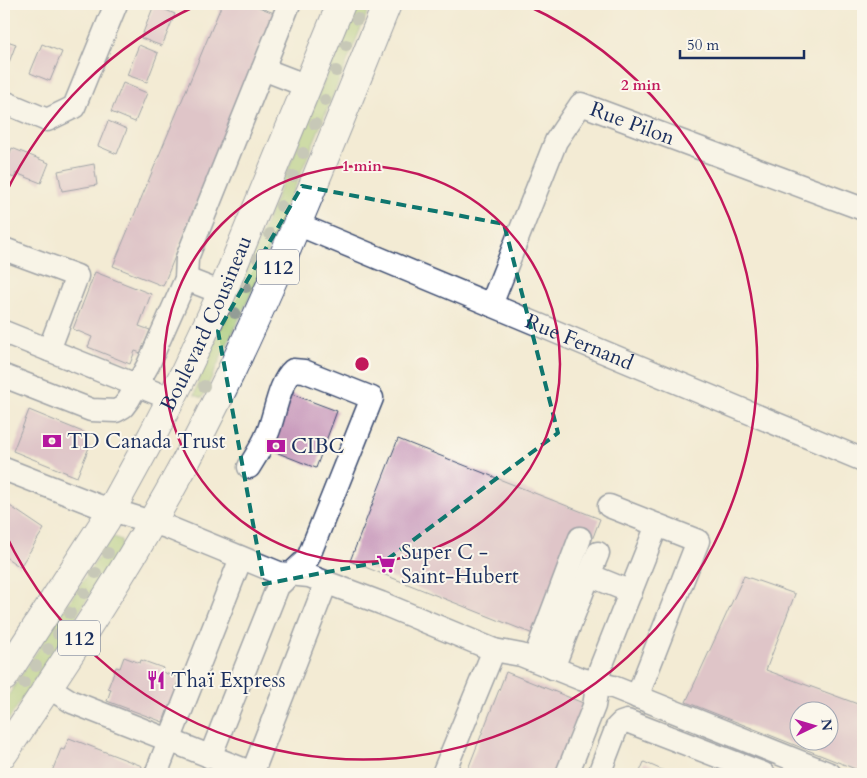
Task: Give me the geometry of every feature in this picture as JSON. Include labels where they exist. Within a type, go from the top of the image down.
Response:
[{"type":"main road","name":"Boulevard Cousineau","points":[[4,677],[84,555],[111,510],[171,399],[222,293],[341,4]]},
{"type":"main road","name":"Boulevard Cousineau","points":[[4,753],[116,583],[152,522],[221,393],[297,224],[388,4]]},
{"type":"street","points":[[4,102],[47,120],[74,107],[116,4]]},
{"type":"street","points":[[4,376],[91,410],[111,412],[120,410],[129,399],[148,365],[186,279],[187,258],[289,4]]},
{"type":"street","points":[[263,69],[307,86]]},
{"type":"street","name":"Rue Pilon","points":[[491,305],[556,141],[581,104],[863,209]]},
{"type":"street","name":"Rue Fernand","points":[[297,224],[863,460]]},
{"type":"street","points":[[4,249],[76,276],[49,350]]},
{"type":"street","points":[[186,279],[222,293]]},
{"type":"street","points":[[4,332],[171,399]]},
{"type":"street","points":[[210,757],[278,586],[308,558],[372,398],[295,369],[288,374],[267,436],[249,467]]},
{"type":"street","points":[[4,469],[111,510],[152,522],[279,573],[309,576],[326,582],[459,634],[494,650],[515,654],[637,697],[830,774]]},
{"type":"street","points":[[609,506],[698,541],[637,697]]},
{"type":"street","points":[[566,774],[594,706],[600,669],[657,525]]},
{"type":"street","points":[[543,664],[580,538]]},
{"type":"street","points":[[543,664],[589,575],[598,553]]},
{"type":"street","points":[[156,774],[241,558]]},
{"type":"street","points":[[589,575],[631,592]]},
{"type":"street","points":[[48,686],[72,702],[254,774],[326,582]]},
{"type":"street","points":[[443,774],[494,650]]},
{"type":"street","points":[[599,774],[618,727],[627,721],[764,774]]},
{"type":"highlighted area","points":[[302,186],[504,224],[558,433],[385,561],[264,584],[218,331]]},
{"type":"green space","points":[[356,4],[371,4],[249,298],[202,398],[194,395],[204,364],[242,281]]},
{"type":"green space","points":[[114,537],[121,540],[121,547],[4,727],[4,702],[111,538]]},
{"type":"building","points":[[222,4],[251,4],[274,13],[163,286],[113,266]]},
{"type":"building","points":[[154,5],[175,14],[162,46],[141,38]]},
{"type":"building","points":[[4,40],[16,44],[8,65],[4,63]]},
{"type":"building","points":[[42,44],[62,52],[50,81],[30,73]]},
{"type":"building","points":[[139,45],[158,53],[147,82],[127,75]]},
{"type":"building","points":[[123,83],[147,93],[135,122],[111,112]]},
{"type":"building","points":[[108,121],[127,129],[117,154],[98,146]]},
{"type":"building","points":[[12,148],[49,163],[41,183],[16,173],[14,178],[5,174],[7,169],[4,168]]},
{"type":"building","points":[[94,164],[97,185],[62,191],[58,171]]},
{"type":"building","points":[[95,272],[151,294],[139,326],[150,330],[141,353],[135,351],[130,364],[88,347],[92,337],[73,329]]},
{"type":"building","points":[[289,393],[337,411],[316,468],[268,449]]},
{"type":"building","name":"TD Canada Trust","points":[[29,410],[85,433],[84,437],[88,439],[86,444],[90,445],[77,477],[13,451]]},
{"type":"building","points":[[398,439],[600,519],[590,545],[580,538],[533,634],[350,561]]},
{"type":"building","points":[[4,502],[44,529],[20,567],[4,556]]},
{"type":"building","points":[[744,576],[795,594],[766,670],[863,706],[863,772],[807,750],[840,750],[840,700],[790,700],[790,743],[686,702]]},
{"type":"building","points":[[124,657],[140,663],[141,660],[163,668],[162,672],[179,678],[175,689],[179,690],[170,712],[167,711],[163,722],[107,701],[111,689],[108,688],[116,667],[120,668]]},
{"type":"building","points":[[506,672],[583,703],[555,774],[466,774]]},
{"type":"building","points":[[69,738],[142,766],[139,774],[51,774],[61,749],[64,750]]},
{"type":"building","points":[[644,762],[671,774],[639,774]]},
{"type":"place","name":"TD Canada Trust","points":[[52,441]]},
{"type":"place","name":"CIBC","points":[[276,446]]},
{"type":"place","name":"Super C - Saint-Hubert","points":[[386,564]]},
{"type":"place","name":"Thaï Express","points":[[156,680]]}]
